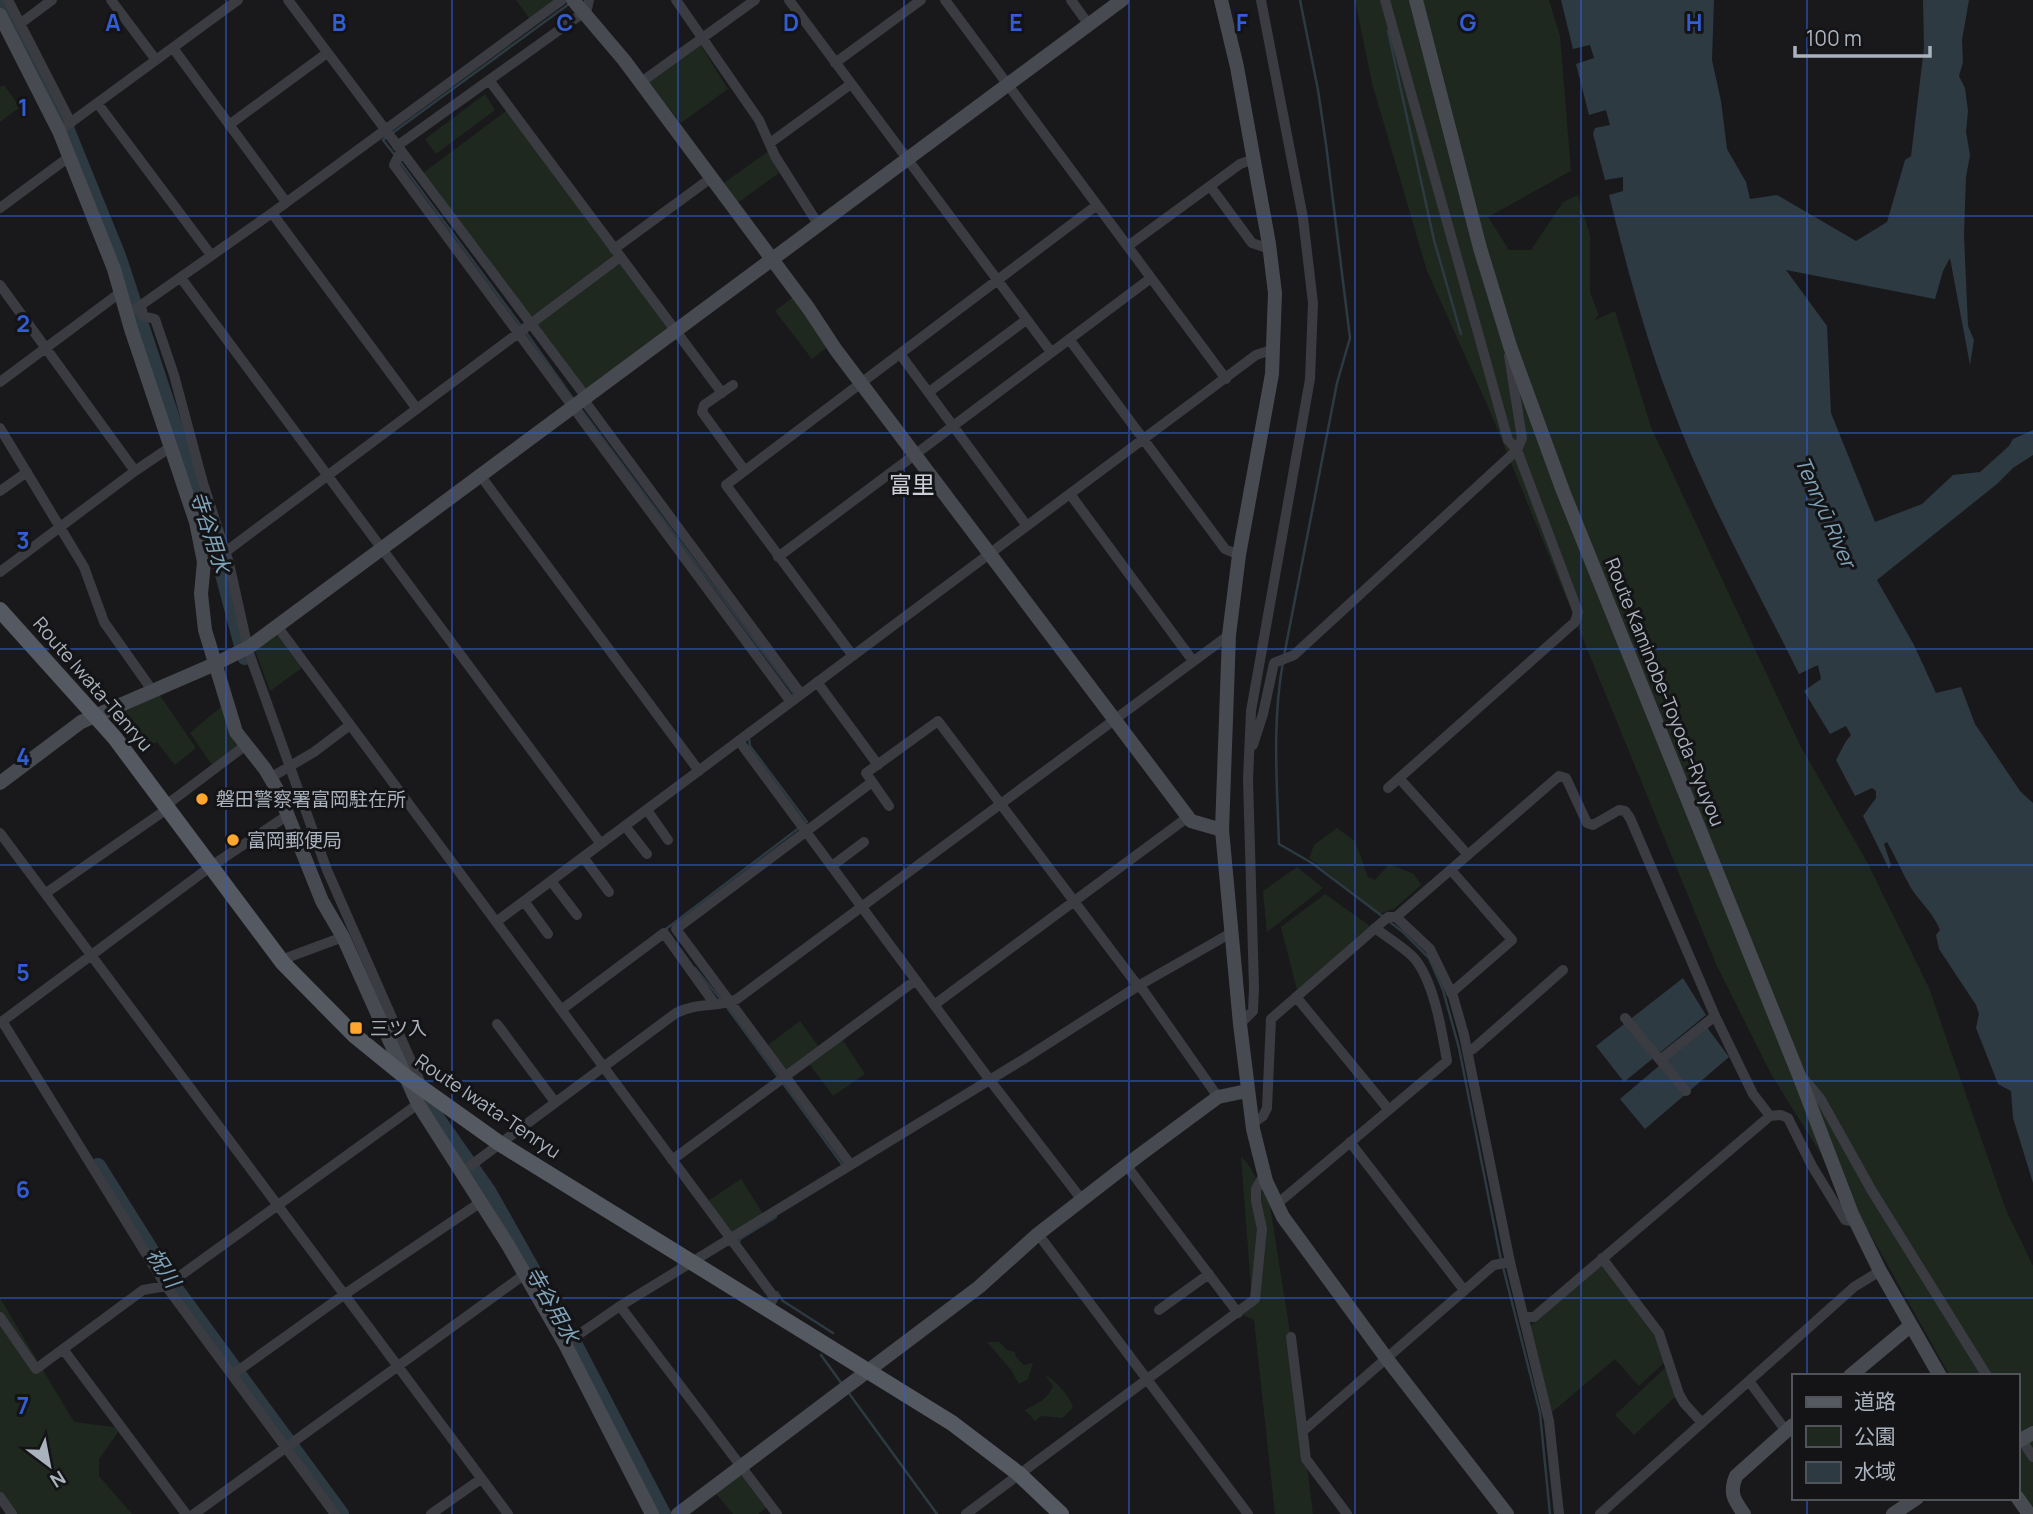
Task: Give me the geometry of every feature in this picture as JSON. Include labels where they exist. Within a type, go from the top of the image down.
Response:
[{"type":"main road","name":"Route Iwata-Tenryu","points":[[0,610],[96,715],[281,960],[354,1035],[402,1074],[499,1143],[952,1423],[1019,1474],[1061,1514]]},
{"type":"street","points":[[8,0],[21,23],[65,127],[69,157],[121,292],[196,522],[216,556],[229,563],[249,647],[327,870],[423,1088]]},
{"type":"street","points":[[21,23],[52,0]]},
{"type":"street","points":[[111,0],[156,60]]},
{"type":"street","points":[[65,127],[238,0]]},
{"type":"street","points":[[288,0],[399,149],[524,328],[580,401],[790,702]]},
{"type":"street","points":[[127,315],[272,213],[562,0]]},
{"type":"street","points":[[676,0],[759,120],[818,224]]},
{"type":"street","points":[[640,83],[754,0]]},
{"type":"street","points":[[789,0],[1051,352]]},
{"type":"street","points":[[835,63],[921,0]]},
{"type":"street","points":[[946,0],[1226,379]]},
{"type":"street","points":[[1071,0],[1089,25]]},
{"type":"street","points":[[0,783],[81,722],[249,647],[1122,0]]},
{"type":"street","points":[[1221,0],[1229,27],[1254,159],[1275,293],[1272,374],[1239,555],[1229,635],[1222,830],[1252,1124],[1264,1175],[1277,1204],[1307,1251],[1507,1514]]},
{"type":"street","points":[[1240,1024],[1253,1011],[1254,988],[1248,779],[1251,711],[1310,379],[1313,303],[1300,205],[1261,0]]},
{"type":"street","points":[[1385,0],[1508,440],[1517,450],[1578,612],[1575,622],[1388,788]]},
{"type":"street","name":"Route Kaminobe-Toyoda-Ryuyou","points":[[1416,0],[1480,248],[1510,346],[1563,491],[1857,1222],[1880,1271],[1939,1374]]},
{"type":"street","points":[[801,694],[524,328],[394,165],[399,149],[581,5],[1191,821],[1222,830]]},
{"type":"street","points":[[0,15],[65,127]]},
{"type":"street","points":[[173,48],[286,202]]},
{"type":"street","points":[[229,125],[327,53]]},
{"type":"street","points":[[489,80],[722,393]]},
{"type":"street","points":[[770,143],[851,84]]},
{"type":"street","points":[[98,104],[211,256]]},
{"type":"street","points":[[0,208],[69,157]]},
{"type":"street","points":[[1128,246],[1240,164],[1254,159]]},
{"type":"street","points":[[216,556],[524,328],[711,178]]},
{"type":"street","points":[[1210,186],[1252,243],[1270,249]]},
{"type":"street","points":[[853,656],[726,485],[1097,205]]},
{"type":"street","points":[[272,213],[417,409]]},
{"type":"street","points":[[181,278],[601,844]]},
{"type":"street","points":[[778,556],[1151,278]]},
{"type":"street","points":[[0,285],[135,471]]},
{"type":"street","points":[[0,382],[121,292]]},
{"type":"street","points":[[141,305],[143,316],[155,319],[174,375],[216,556],[201,604],[205,630],[236,732],[270,778],[288,815],[322,901],[343,937],[402,1074],[565,1343],[652,1514]]},
{"type":"street","points":[[929,392],[1026,320]]},
{"type":"street","points":[[1069,339],[1224,548],[1239,555]]},
{"type":"street","points":[[1250,751],[1264,714],[1274,663],[1294,655],[1517,450],[1522,438],[1509,361],[1510,346]]},
{"type":"street","points":[[496,922],[1256,355],[1274,349]]},
{"type":"street","points":[[900,354],[1027,526]]},
{"type":"street","points":[[733,385],[704,405],[702,412],[744,471]]},
{"type":"street","points":[[0,428],[84,568],[104,622],[152,690]]},
{"type":"street","points":[[0,572],[172,446]]},
{"type":"street","points":[[0,491],[27,472]]},
{"type":"street","points":[[480,475],[699,771]]},
{"type":"street","points":[[1070,494],[1193,661]]},
{"type":"street","points":[[277,626],[774,1297],[768,1308]]},
{"type":"street","points":[[462,1172],[676,1013],[686,1007],[730,1003],[1229,635]]},
{"type":"street","points":[[817,682],[878,765]]},
{"type":"street","points":[[889,806],[866,773],[938,721],[1143,990],[1218,1097]]},
{"type":"street","points":[[270,778],[314,752],[350,725]]},
{"type":"street","points":[[739,741],[1082,1200]]},
{"type":"street","points":[[46,893],[166,807],[246,745]]},
{"type":"street","points":[[1252,1124],[1263,1116],[1267,1108],[1271,1019],[1388,917],[1396,917],[1559,776],[1566,778],[1587,823],[1593,825],[1619,810],[1625,811],[1714,1016],[1753,1094],[1770,1116]]},
{"type":"street","points":[[1399,778],[1468,855]]},
{"type":"street","points":[[850,1164],[676,929],[872,782]]},
{"type":"street","points":[[646,810],[668,840]]},
{"type":"street","points":[[288,815],[210,867],[4,1020],[166,1286],[335,1514]]},
{"type":"street","points":[[934,1005],[1188,817]]},
{"type":"street","points":[[625,826],[647,854]]},
{"type":"street","points":[[0,833],[508,1514]]},
{"type":"street","points":[[832,866],[864,842]]},
{"type":"street","points":[[583,857],[609,892]]},
{"type":"street","points":[[1451,870],[1512,940],[1451,993]]},
{"type":"street","points":[[551,881],[577,915]]},
{"type":"street","points":[[524,901],[548,934]]},
{"type":"street","points":[[1396,917],[1430,949],[1451,993],[1467,1051],[1510,1262],[1549,1421],[1559,1514]]},
{"type":"street","points":[[1277,1204],[1447,1061],[1439,1016],[1424,974],[1414,958],[1375,928]]},
{"type":"street","points":[[561,1010],[664,933],[714,1003]]},
{"type":"street","points":[[565,1343],[620,1306],[731,1240],[1138,986],[1231,933]]},
{"type":"street","points":[[281,960],[343,937]]},
{"type":"street","points":[[1467,1051],[1473,1049],[1563,970]]},
{"type":"street","points":[[672,1160],[916,980]]},
{"type":"street","points":[[1297,998],[1389,1110]]},
{"type":"street","points":[[1660,1060],[1714,1016]]},
{"type":"street","points":[[1625,1017],[1686,1091]]},
{"type":"street","points":[[354,1035],[364,1035],[380,1022]]},
{"type":"street","points":[[497,1024],[555,1102]]},
{"type":"street","points":[[1798,1073],[1820,1098],[1872,1191],[1986,1374]]},
{"type":"street","points":[[678,1514],[979,1287],[1038,1234],[1126,1165],[1218,1097],[1248,1091]]},
{"type":"street","points":[[0,1317],[36,1369],[143,1290],[166,1286],[418,1104]]},
{"type":"street","points":[[1524,1317],[1534,1317],[1770,1116],[1781,1115],[1788,1118],[1812,1166],[1845,1220],[1857,1222]]},
{"type":"street","points":[[1350,1142],[1464,1290]]},
{"type":"street","points":[[1126,1165],[1238,1313]]},
{"type":"street","points":[[966,1514],[1255,1299],[1262,1229],[1256,1189],[1264,1175]]},
{"type":"street","points":[[232,1375],[481,1202]]},
{"type":"street","points":[[1038,1234],[1248,1514]]},
{"type":"street","points":[[1602,1258],[1660,1333],[1679,1394],[1702,1423]]},
{"type":"street","points":[[1303,1431],[1494,1265],[1510,1262]]},
{"type":"street","points":[[1605,1512],[1854,1287],[1880,1271]]},
{"type":"street","points":[[1158,1310],[1209,1274]]},
{"type":"street","points":[[194,1514],[525,1275]]},
{"type":"street","points":[[620,1306],[777,1514]]},
{"type":"street","points":[[1852,1374],[1910,1326]]},
{"type":"street","points":[[1291,1337],[1306,1459],[1347,1514]]},
{"type":"street","points":[[63,1349],[186,1514]]},
{"type":"street","points":[[1744,1514],[1733,1499],[1731,1487],[1736,1476],[1790,1428],[1749,1381]]},
{"type":"street","points":[[2022,1437],[2033,1457]]},
{"type":"street","points":[[431,1514],[481,1479]]},
{"type":"street","points":[[0,1497],[12,1514]]},
{"type":"street","points":[[1892,1514],[1914,1500]]},
{"type":"green space","points":[[516,0],[562,0],[532,22]]},
{"type":"green space","points":[[1355,0],[1549,0],[1560,36],[1571,171],[1488,217],[1509,250],[1531,250],[1563,202],[1578,195],[1590,236],[1590,293],[1599,315],[1593,321],[1615,311],[1651,427],[1800,745],[1867,862],[1929,988],[2006,1210],[2033,1266],[2033,1513],[2019,1489],[2019,1374],[1949,1374],[1864,1223],[1771,1074],[1716,964],[1489,409],[1427,271],[1372,83]]},
{"type":"green space","points":[[698,41],[728,89],[681,123],[645,79]]},
{"type":"green space","points":[[4,85],[20,107],[0,122],[0,87]]},
{"type":"green space","points":[[485,94],[495,110],[436,154],[425,139]]},
{"type":"green space","points":[[510,108],[675,330],[586,397],[419,176]]},
{"type":"green space","points":[[769,151],[779,173],[732,207],[718,187]]},
{"type":"green space","points":[[797,294],[832,343],[812,359],[775,311]]},
{"type":"green space","points":[[279,629],[306,665],[270,691],[255,650]]},
{"type":"green space","points":[[157,691],[196,748],[175,765],[157,742],[141,748],[123,726],[123,706]]},
{"type":"green space","points":[[224,704],[240,746],[212,765],[190,733]]},
{"type":"green space","points":[[1337,828],[1355,841],[1368,877],[1375,880],[1389,864],[1414,874],[1421,885],[1394,909],[1379,914],[1309,858],[1314,845]]},
{"type":"green space","points":[[1297,867],[1323,888],[1267,932],[1263,891]]},
{"type":"green space","points":[[1325,894],[1370,926],[1297,990],[1281,927]]},
{"type":"green space","points":[[800,1021],[821,1050],[840,1036],[865,1074],[833,1096],[807,1061],[785,1077],[764,1048]]},
{"type":"green space","points":[[1241,1156],[1269,1200],[1292,1345],[1313,1514],[1275,1514],[1254,1320],[1238,1313],[1252,1301]]},
{"type":"green space","points":[[741,1179],[764,1215],[731,1235],[708,1201]]},
{"type":"green space","points":[[1601,1263],[1656,1334],[1666,1361],[1639,1386],[1615,1359],[1551,1413],[1530,1330],[1532,1324]]},
{"type":"green space","points":[[0,1298],[74,1422],[121,1428],[99,1459],[99,1476],[132,1514],[12,1514],[0,1497]]},
{"type":"green space","points":[[987,1342],[999,1342],[1007,1350],[1015,1352],[1024,1365],[1033,1363],[1028,1379],[1019,1384],[1011,1370]]},
{"type":"green space","points":[[1667,1366],[1675,1397],[1634,1435],[1615,1415]]},
{"type":"green space","points":[[1045,1374],[1062,1389],[1073,1408],[1062,1418],[1041,1416],[1035,1421],[1025,1410],[1042,1401],[1051,1391],[1053,1386]]},
{"type":"green space","points":[[742,1467],[770,1505],[758,1514],[733,1514],[712,1489]]},
{"type":"water","name":"Tenryū River","points":[[1561,0],[1714,0],[1712,60],[1727,149],[1746,182],[1750,199],[1777,195],[1856,241],[1887,222],[1905,160],[1911,156],[1924,48],[1923,0],[1969,0],[1962,40],[1963,62],[1959,76],[1965,88],[1968,111],[1966,132],[1970,155],[1966,177],[1964,235],[1968,326],[1974,340],[1970,365],[1950,258],[1943,271],[1935,299],[1786,270],[1827,326],[1831,413],[1875,522],[1922,504],[1953,475],[1980,472],[2009,446],[2013,439],[2033,430],[2033,455],[2013,468],[1997,484],[1877,580],[1914,645],[1936,693],[1961,687],[1975,724],[2020,791],[2033,803],[2033,1183],[2013,1118],[2011,1091],[1998,1084],[1976,1028],[1979,1014],[1976,1005],[1939,949],[1936,935],[1940,930],[1934,919],[1911,888],[1887,842],[1884,844],[1891,865],[1889,869],[1863,816],[1876,798],[1876,791],[1872,788],[1855,796],[1836,760],[1851,735],[1846,726],[1830,734],[1804,691],[1821,679],[1818,665],[1799,674],[1714,504],[1683,435],[1644,324],[1609,195],[1623,191],[1623,177],[1605,180],[1593,134],[1595,128],[1610,125],[1606,110],[1589,115],[1576,64],[1594,58],[1590,45],[1573,49]]},
{"type":"water","points":[[1683,978],[1706,1015],[1624,1082],[1596,1046]]},
{"type":"water","points":[[1706,1026],[1729,1057],[1645,1129],[1620,1099]]},
{"type":"waterway","points":[[1284,656],[1337,383],[1350,338],[1326,144],[1300,0]]},
{"type":"waterway","name":"寺谷用水","points":[[0,1],[62,118],[118,256],[220,563],[245,657]]},
{"type":"waterway","points":[[391,134],[569,4]]},
{"type":"waterway","points":[[1388,31],[1434,240],[1461,334]]},
{"type":"waterway","points":[[385,138],[383,140],[394,154]]},
{"type":"waterway","points":[[400,162],[521,326]]},
{"type":"waterway","points":[[525,331],[574,400]]},
{"type":"waterway","points":[[580,408],[794,694]]},
{"type":"waterway","points":[[1283,662],[1276,730],[1279,844],[1312,863],[1382,916]]},
{"type":"waterway","points":[[749,739],[750,746],[807,822],[804,824]]},
{"type":"waterway","points":[[666,929],[799,828]]},
{"type":"waterway","points":[[1387,920],[1429,958],[1443,990],[1459,1048],[1501,1260]]},
{"type":"waterway","points":[[695,968],[722,1001]]},
{"type":"waterway","points":[[726,1006],[778,1077]]},
{"type":"waterway","points":[[782,1082],[844,1167]]},
{"type":"waterway","name":"寺谷用水","points":[[427,1104],[488,1191],[576,1347],[663,1514]]},
{"type":"waterway","name":"祝川","points":[[98,1166],[174,1287],[341,1514]]},
{"type":"waterway","points":[[739,1242],[776,1217]]},
{"type":"waterway","points":[[1503,1267],[1540,1413],[1550,1514]]},
{"type":"waterway","points":[[777,1292],[783,1301],[833,1333]]},
{"type":"waterway","points":[[821,1355],[842,1384]]},
{"type":"waterway","points":[[848,1392],[937,1514]]},
{"type":"place","name":"磐田警察署富岡駐在所","points":[[202,799]]},
{"type":"place","name":"富岡郵便局","points":[[233,840]]},
{"type":"place","name":"三ツ入","points":[[356,1028]]},
{"type":"district","name":"富里","points":[[912,485]]}]
